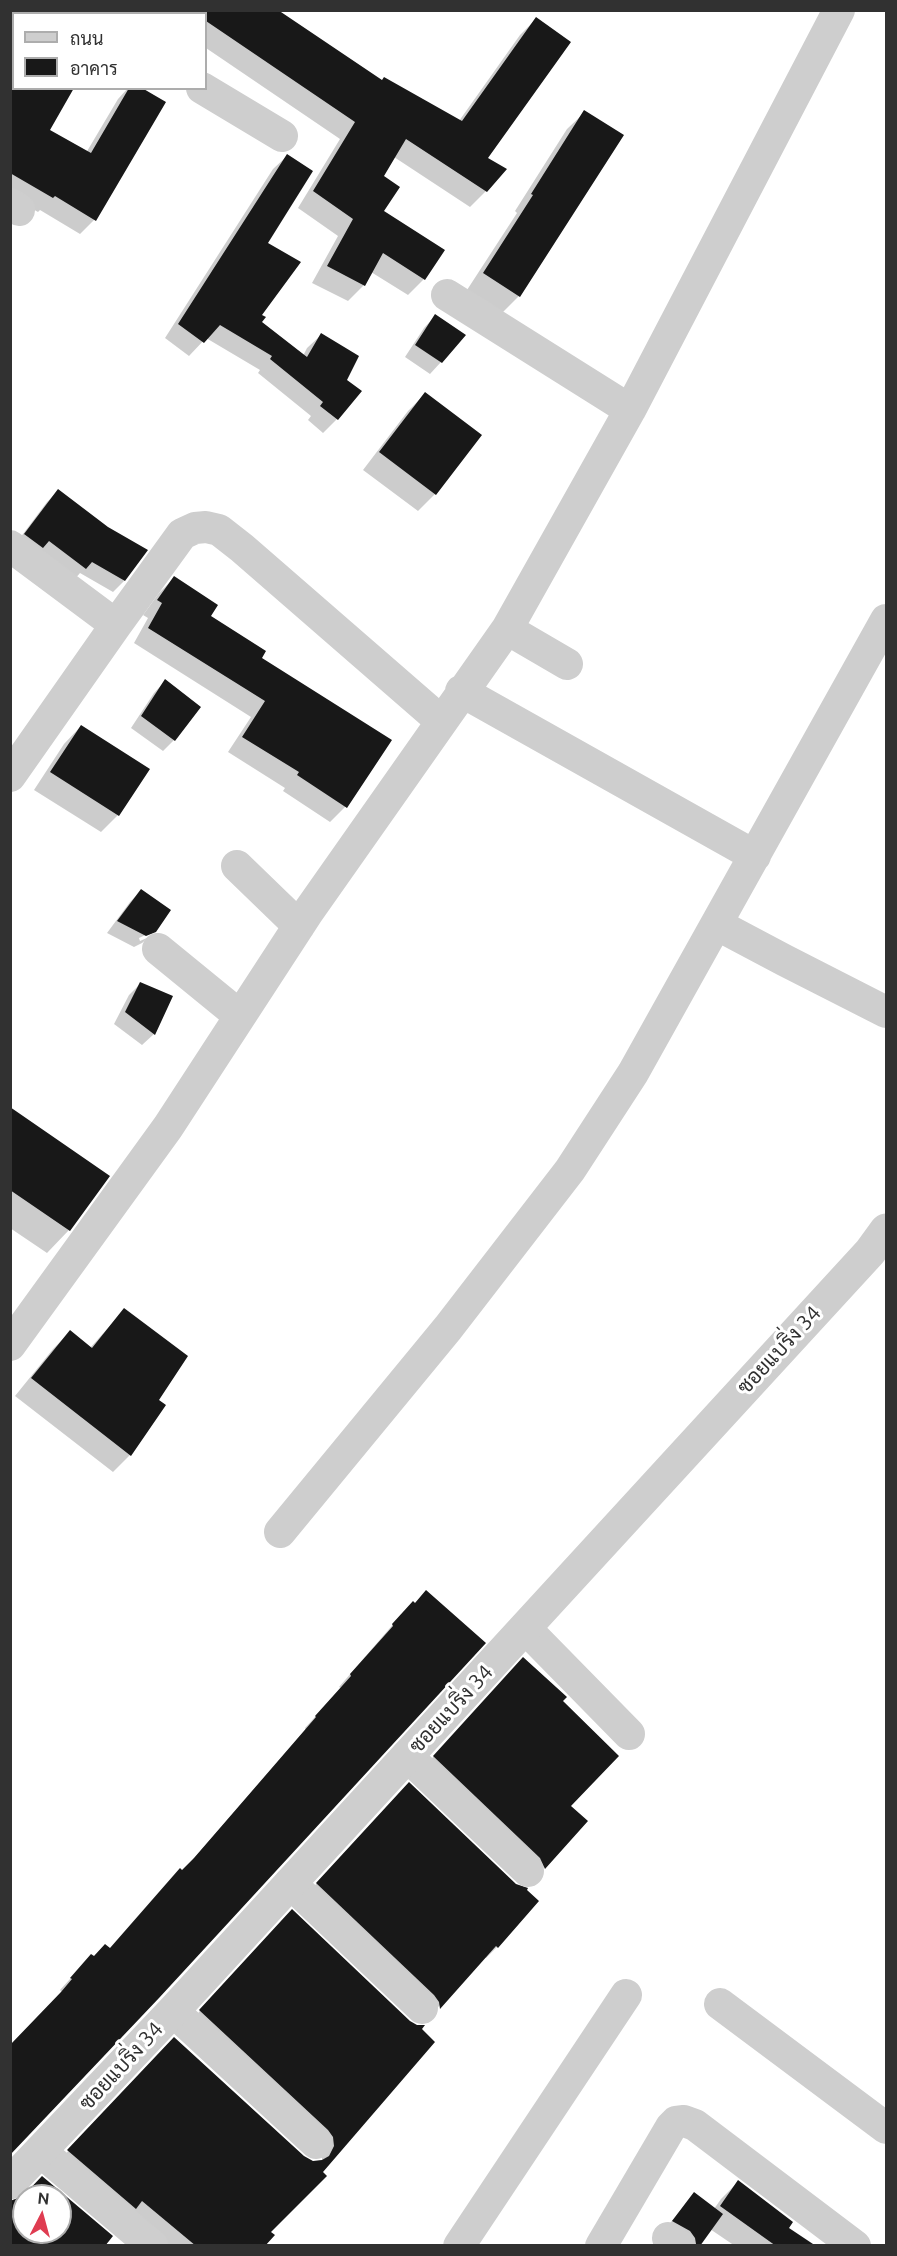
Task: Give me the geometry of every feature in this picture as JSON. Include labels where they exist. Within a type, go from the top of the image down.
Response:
[{"type":"street","points":[[10,1345],[168,1127],[299,926],[461,691],[507,629],[630,410],[839,10]]},
{"type":"street","points":[[205,90],[282,136]]},
{"type":"street","points":[[447,295],[630,410]]},
{"type":"street","points":[[13,768],[182,534],[195,528],[206,527],[219,530],[441,721]]},
{"type":"street","points":[[10,546],[116,625]]},
{"type":"street","points":[[280,1532],[448,1328],[570,1170],[633,1073],[886,621]]},
{"type":"street","points":[[507,629],[567,664]]},
{"type":"street","points":[[461,691],[755,856]]},
{"type":"street","points":[[237,866],[299,926]]},
{"type":"street","points":[[717,924],[886,1012]]},
{"type":"street","points":[[158,949],[240,1016]]},
{"type":"street","name":"ซอยแบริ่ง 34","points":[[10,2183],[173,2011],[870,1252],[886,1230]]},
{"type":"street","points":[[525,1628],[629,1734]]},
{"type":"street","points":[[407,1756],[528,1871]]},
{"type":"street","points":[[290,1882],[422,2008]]},
{"type":"street","points":[[459,2246],[626,1995]]},
{"type":"street","points":[[720,2004],[886,2128]]},
{"type":"street","points":[[173,2011],[316,2143]]},
{"type":"street","points":[[602,2246],[671,2127],[676,2122],[684,2121],[695,2125],[855,2246]]},
{"type":"street","points":[[40,2151],[136,2241]]},
{"type":"building","points":[[189,10],[278,10],[382,80],[384,77],[462,121],[536,17],[571,42],[488,158],[507,169],[487,192],[406,139],[384,176],[400,187],[384,211],[445,250],[425,280],[383,253],[365,286],[327,266],[353,219],[313,191],[355,122],[207,22],[207,12]]},
{"type":"building","points":[[10,88],[12,90],[73,90],[50,130],[91,153],[128,90],[145,90],[166,102],[96,221],[55,196],[53,198],[10,173]]},
{"type":"building","points":[[584,110],[624,135],[520,297],[483,273]]},
{"type":"building","points":[[287,154],[313,171],[268,243],[301,262],[262,315],[266,317],[262,322],[307,357],[321,333],[359,356],[347,380],[362,391],[338,420],[320,406],[323,402],[270,359],[272,356],[220,325],[204,343],[178,324]]},
{"type":"building","points":[[435,314],[466,335],[442,363],[415,345]]},
{"type":"building","points":[[425,392],[482,435],[436,495],[379,452]]},
{"type":"building","points":[[58,489],[108,527],[148,550],[125,581],[92,562],[86,569],[49,541],[43,548],[24,534]]},
{"type":"building","points":[[174,576],[218,605],[211,616],[266,651],[262,658],[392,740],[347,808],[297,775],[299,772],[242,737],[265,701],[148,628],[162,603],[157,600]]},
{"type":"building","points":[[165,679],[201,707],[175,741],[141,716]]},
{"type":"building","points":[[81,725],[150,769],[119,816],[50,772]]},
{"type":"building","points":[[141,889],[171,910],[156,932],[146,936],[117,921]]},
{"type":"building","points":[[140,982],[173,996],[155,1035],[125,1012]]},
{"type":"building","points":[[10,1107],[110,1176],[70,1231],[10,1190]]},
{"type":"building","points":[[124,1308],[188,1356],[159,1400],[166,1405],[131,1456],[31,1378],[70,1330],[92,1348]]},
{"type":"building","points":[[426,1590],[486,1643],[159,1998],[10,2155],[10,2045],[61,1992],[91,1954],[94,1956],[105,1944],[110,1948],[180,1868],[182,1870],[194,1858],[351,1676],[350,1674],[393,1626],[392,1624]]},
{"type":"building","points":[[523,1657],[567,1697],[563,1701],[619,1756],[571,1806],[588,1821],[545,1869],[540,1858],[433,1756]]},
{"type":"building","points":[[409,1782],[516,1884],[528,1888],[527,1890],[539,1901],[440,2009],[439,2002],[434,1995],[316,1883]]},
{"type":"building","points":[[292,1909],[410,2021],[417,2025],[425,2025],[422,2029],[435,2042],[323,2172],[327,2176],[271,2232],[275,2235],[265,2246],[196,2246],[142,2201],[136,2209],[67,2150],[174,2037],[304,2156],[313,2161],[329,2156],[334,2146],[333,2137],[328,2130],[199,2010]]},
{"type":"building","points":[[42,2176],[51,2184],[34,2184]]},
{"type":"building","points":[[738,2180],[793,2222],[789,2228],[816,2246],[776,2246],[720,2206]]},
{"type":"building","points":[[694,2192],[723,2214],[700,2246],[696,2244],[690,2231],[672,2221]]},
{"type":"building","points":[[12,2200],[12,2244],[72,2244],[72,2201],[113,2236],[105,2246],[10,2246],[10,2201]]}]
